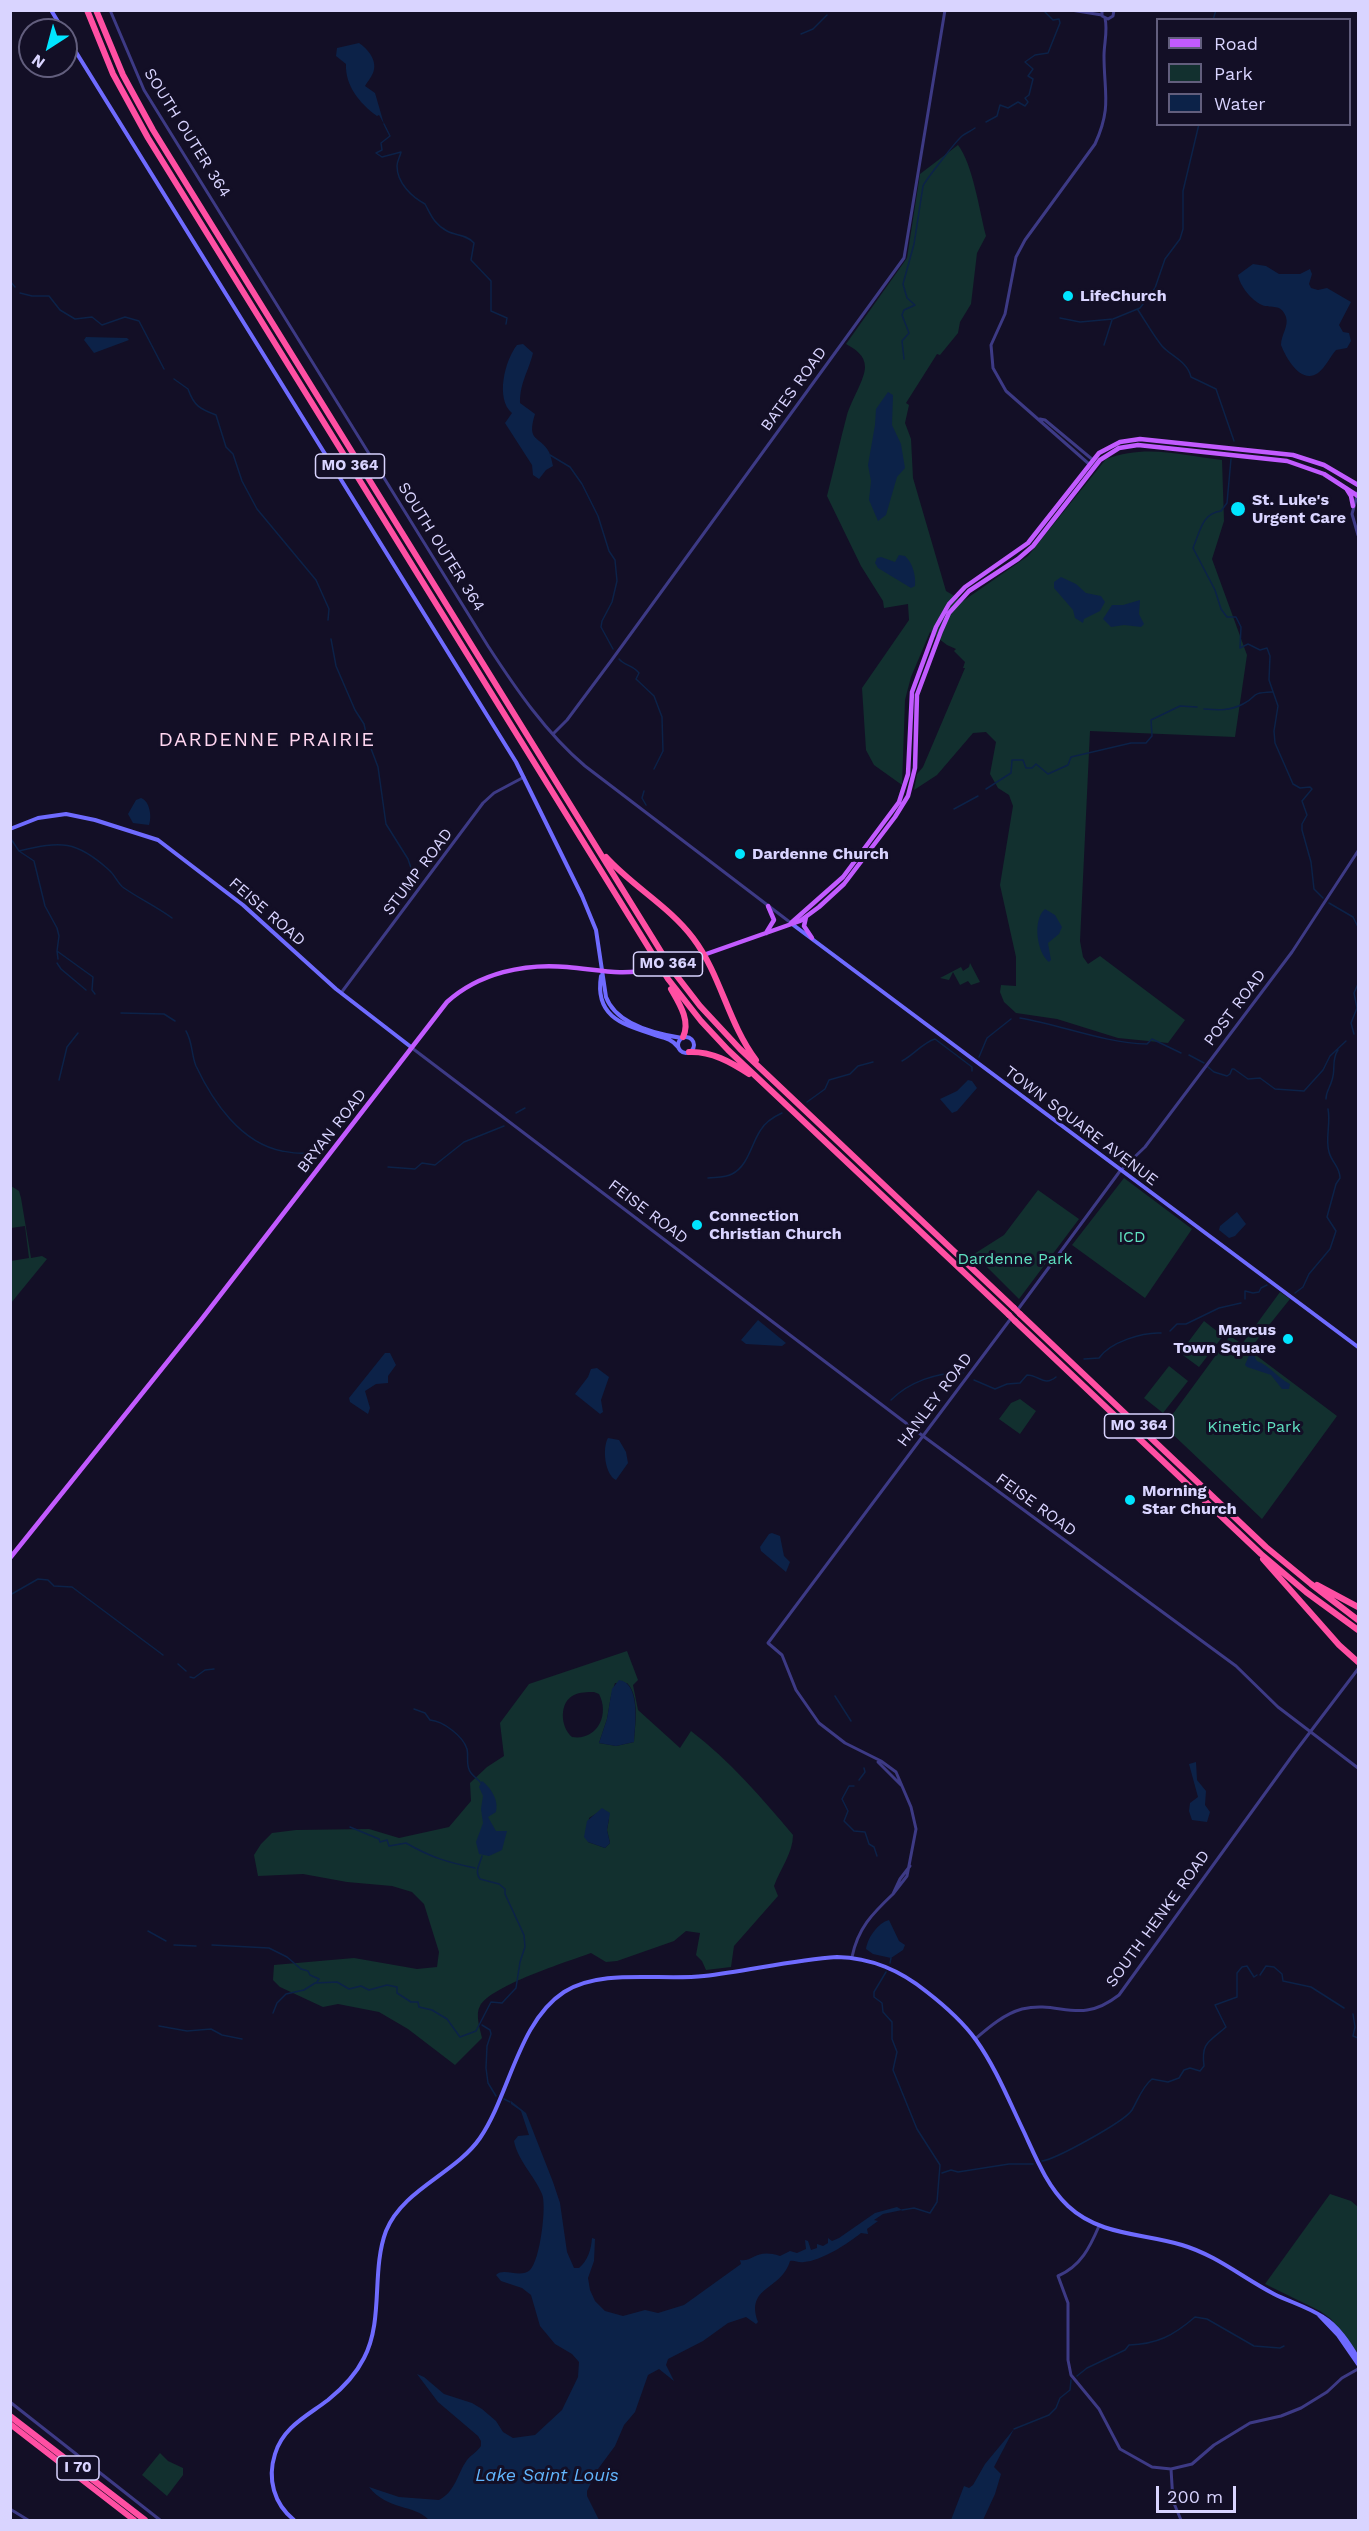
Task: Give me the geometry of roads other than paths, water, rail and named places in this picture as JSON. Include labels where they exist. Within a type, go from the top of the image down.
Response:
[{"type":"highway","name":"MO 364","points":[[87,10],[117,83],[144,132],[652,955],[701,1022],[1247,1541],[1306,1592],[1359,1630]]},
{"type":"highway","name":"MO 364","points":[[96,10],[123,75],[153,130],[685,987],[726,1036],[1248,1530],[1298,1574],[1359,1620]]},
{"type":"highway","points":[[590,837],[615,867],[689,933],[705,956],[740,1034],[767,1075]]},
{"type":"highway","points":[[652,955],[681,1008],[686,1026],[682,1038]]},
{"type":"highway","points":[[689,1052],[705,1052],[727,1061],[768,1088]]},
{"type":"highway","points":[[1247,1541],[1334,1640],[1359,1662]]},
{"type":"highway","points":[[1298,1574],[1359,1607]]},
{"type":"highway","name":"I 70","points":[[10,2416],[145,2520]]},
{"type":"highway","name":"I 70","points":[[10,2424],[134,2520]]},
{"type":"main road","points":[[78,55],[463,674],[524,777],[582,896],[596,930],[607,1001],[617,1015],[650,1029],[682,1038],[689,1037],[694,1042],[693,1048],[689,1052],[683,1052],[671,1040],[624,1024],[611,1016],[602,999],[600,985],[602,972]]},
{"type":"main road","points":[[791,923],[796,916],[839,882],[899,802],[906,783],[909,764],[912,692],[945,609],[965,587],[1028,543],[1093,463],[1116,444],[1127,440],[1148,440],[1283,453],[1318,462],[1359,485]]},
{"type":"main road","points":[[791,923],[806,917],[827,901],[848,879],[895,818],[908,796],[915,768],[917,695],[948,615],[969,591],[1018,559],[1033,546],[1093,463],[1110,452],[1129,446],[1169,447],[1278,459],[1315,470],[1358,494]]},
{"type":"main road","points":[[1348,479],[1359,480]]},
{"type":"main road","points":[[1344,486],[1351,495],[1353,506]]},
{"type":"main road","name":"FEISE ROAD","points":[[10,830],[50,815],[73,814],[158,840],[259,918],[341,993],[411,1047]]},
{"type":"main road","points":[[765,935],[774,920],[768,906]]},
{"type":"main road","points":[[806,917],[805,929],[812,938]]},
{"type":"main road","name":"BRYAN ROAD","points":[[12,1555],[201,1320],[447,1002],[467,987],[486,977],[510,970],[568,967],[628,974],[675,965],[705,956],[765,935],[791,923]]},
{"type":"main road","name":"TOWN SQUARE AVENUE","points":[[791,923],[1120,1171],[1359,1347]]},
{"type":"main road","points":[[678,1047],[682,1038]]},
{"type":"main road","points":[[294,2520],[279,2505],[273,2487],[273,2462],[278,2444],[295,2424],[345,2386],[359,2366],[371,2340],[380,2253],[390,2222],[405,2203],[461,2159],[480,2139],[533,2025],[547,2006],[561,1993],[586,1981],[703,1977],[815,1959],[852,1957],[883,1965],[903,1975],[945,2007],[975,2038],[993,2068],[1053,2188],[1074,2211],[1100,2226],[1181,2244],[1200,2251],[1276,2295],[1318,2314],[1340,2332],[1359,2358]]},
{"type":"main road","points":[[1318,2314],[1338,2335],[1359,2367]]},
{"type":"street","name":"SOUTH OUTER 364","points":[[110,10],[144,90],[497,660],[553,734],[585,766],[791,923]]},
{"type":"street","name":"BATES ROAD","points":[[553,734],[567,720],[611,661],[904,258],[945,10]]},
{"type":"street","points":[[1071,10],[1111,18]]},
{"type":"street","points":[[1093,463],[1042,423],[1040,418],[1003,387],[993,368],[990,349],[1005,314],[1016,257],[1025,240],[1095,144],[1102,126],[1108,98],[1104,52],[1107,30],[1114,10]]},
{"type":"street","points":[[1103,15],[1107,30]]},
{"type":"street","points":[[1358,494],[1353,506],[1353,523],[1359,536]]},
{"type":"street","name":"STUMP ROAD","points":[[341,993],[483,803],[494,793],[524,777]]},
{"type":"street","name":"POST ROAD","points":[[1120,1171],[1145,1147],[1292,952],[1359,851]]},
{"type":"street","name":"FEISE ROAD","points":[[411,1047],[922,1436],[1236,1666],[1278,1707],[1359,1768]]},
{"type":"street","name":"HANLEY ROAD","points":[[852,1957],[861,1928],[893,1894],[900,1879],[910,1866],[916,1829],[911,1807],[902,1787],[876,1759],[848,1745],[819,1723],[796,1690],[782,1655],[768,1643],[1120,1171]]},
{"type":"street","name":"SOUTH HENKE ROAD","points":[[975,2038],[1013,2012],[1032,2008],[1085,2012],[1110,2003],[1119,1995],[1310,1731],[1359,1669]]},
{"type":"street","points":[[1100,2226],[1085,2256],[1059,2276],[1068,2303],[1068,2360],[1071,2375],[1099,2409],[1120,2449],[1152,2467],[1171,2469],[1192,2464],[1214,2445],[1250,2423],[1291,2413],[1310,2404],[1359,2367]]},
{"type":"street","points":[[10,2402],[160,2520]]},
{"type":"street","points":[[1171,2469],[1173,2501],[1181,2520]]},
{"type":"street","points":[[10,2509],[28,2520]]},
{"type":"water","points":[[359,43],[369,52],[373,60],[373,73],[365,86],[375,93],[384,124],[379,115],[370,111],[354,93],[346,72],[346,64],[336,56],[337,48]]},
{"type":"water","points":[[1253,264],[1266,266],[1279,274],[1300,274],[1310,269],[1311,288],[1318,290],[1327,288],[1351,302],[1339,325],[1343,332],[1349,333],[1351,341],[1347,348],[1336,350],[1318,373],[1306,376],[1300,373],[1286,357],[1281,345],[1286,324],[1286,317],[1282,310],[1258,303],[1244,288],[1238,275]]},
{"type":"water","points":[[86,337],[127,338],[129,340],[94,353],[84,340]]},
{"type":"water","points":[[523,344],[533,353],[523,383],[520,403],[535,414],[533,434],[549,452],[553,466],[546,470],[539,479],[533,475],[532,465],[505,423],[512,413],[504,399],[506,369],[517,345]]},
{"type":"water","points":[[888,392],[893,395],[892,425],[901,444],[905,468],[897,477],[886,515],[878,521],[869,500],[871,481],[868,465],[876,409]]},
{"type":"water","points":[[899,555],[905,556],[912,566],[915,586],[911,588],[878,568],[875,563],[877,558],[881,557],[895,562]]},
{"type":"water","points":[[1061,577],[1076,584],[1086,593],[1101,596],[1105,602],[1100,611],[1084,619],[1083,623],[1075,618],[1073,610],[1054,588],[1054,582]]},
{"type":"water","points":[[1140,600],[1139,614],[1144,624],[1141,627],[1124,625],[1111,627],[1103,619],[1112,605],[1123,605]]},
{"type":"water","points":[[141,798],[150,810],[149,825],[133,823],[128,814],[136,800]]},
{"type":"water","points":[[1045,909],[1055,915],[1062,927],[1059,934],[1048,943],[1051,960],[1049,962],[1041,951],[1037,928]]},
{"type":"water","points":[[968,1080],[972,1081],[977,1088],[957,1111],[952,1113],[940,1099],[957,1091]]},
{"type":"water","points":[[1237,1212],[1246,1224],[1235,1236],[1229,1238],[1219,1230],[1220,1226]]},
{"type":"water","points":[[758,1320],[786,1343],[782,1346],[746,1344],[741,1340]]},
{"type":"water","points":[[385,1353],[390,1353],[396,1365],[388,1376],[388,1383],[376,1384],[365,1391],[370,1408],[368,1414],[350,1402],[349,1398]]},
{"type":"water","points":[[1253,1354],[1257,1361],[1266,1365],[1290,1384],[1289,1389],[1282,1389],[1271,1375],[1247,1367],[1245,1365],[1249,1355]]},
{"type":"water","points":[[597,1368],[609,1377],[601,1400],[603,1412],[600,1414],[575,1394],[591,1369]]},
{"type":"water","points":[[608,1438],[619,1440],[626,1452],[628,1463],[616,1480],[607,1467],[605,1448]]},
{"type":"water","points":[[772,1533],[780,1536],[784,1556],[790,1562],[786,1572],[761,1551],[760,1547]]},
{"type":"water","points":[[619,1680],[626,1683],[634,1696],[634,1742],[616,1746],[599,1743],[607,1719],[612,1689]]},
{"type":"water","points":[[1196,1762],[1197,1780],[1206,1791],[1205,1805],[1210,1812],[1207,1822],[1192,1820],[1189,1811],[1190,1803],[1198,1797],[1189,1764]]},
{"type":"water","points":[[482,1781],[491,1791],[497,1808],[496,1812],[488,1817],[496,1831],[507,1831],[502,1850],[489,1856],[479,1854],[476,1842],[483,1823],[481,1809],[483,1796],[479,1787]]},
{"type":"water","points":[[602,1808],[610,1813],[607,1830],[610,1843],[605,1848],[588,1842],[584,1837],[587,1821]]},
{"type":"water","points":[[889,1920],[899,1941],[905,1945],[903,1950],[891,1958],[873,1954],[866,1949],[874,1931]]},
{"type":"water","name":"Lake Saint Louis","points":[[511,2101],[526,2113],[553,2182],[560,2203],[567,2252],[574,2268],[579,2268],[585,2262],[592,2238],[595,2239],[594,2261],[588,2278],[595,2301],[605,2311],[623,2316],[645,2310],[658,2313],[684,2305],[741,2264],[740,2260],[760,2254],[780,2256],[790,2251],[797,2253],[806,2249],[805,2240],[808,2241],[811,2250],[817,2248],[817,2244],[823,2246],[828,2243],[828,2238],[832,2241],[839,2238],[875,2213],[897,2207],[902,2210],[883,2214],[867,2229],[868,2234],[861,2233],[826,2255],[811,2261],[790,2261],[786,2271],[760,2295],[756,2302],[758,2322],[756,2324],[746,2317],[728,2323],[703,2341],[668,2359],[666,2365],[674,2381],[659,2369],[648,2375],[635,2412],[624,2425],[615,2446],[598,2469],[587,2491],[587,2496],[599,2520],[429,2520],[416,2511],[384,2500],[369,2487],[399,2497],[439,2500],[449,2492],[467,2460],[481,2446],[478,2436],[438,2402],[417,2374],[444,2394],[472,2403],[482,2409],[496,2421],[503,2432],[513,2438],[535,2435],[562,2410],[578,2377],[579,2362],[572,2354],[555,2344],[540,2326],[531,2295],[522,2288],[501,2281],[496,2275],[503,2272],[522,2273],[530,2270],[534,2265],[540,2245],[543,2221],[542,2194],[519,2155],[514,2141],[518,2136],[529,2135],[521,2111],[511,2104]]},
{"type":"water","points":[[1014,2429],[994,2467],[1001,2474],[983,2520],[951,2520],[964,2486],[969,2488],[973,2485],[985,2464]]},
{"type":"waterway","points":[[1214,18],[1216,10]]},
{"type":"waterway","points":[[986,122],[997,116],[1000,105],[1008,108],[1018,102],[1025,106],[1028,102],[1025,98],[1029,95],[1033,79],[1028,76],[1033,69],[1025,62],[1035,55],[1048,53],[1060,23],[1059,19],[1053,20],[1045,12]]},
{"type":"waterway","points":[[801,34],[813,29],[827,15]]},
{"type":"waterway","points":[[384,124],[390,136],[381,143],[382,150],[376,153],[382,157],[401,152],[397,164],[398,172],[406,189],[425,204],[439,225],[450,233],[468,238],[474,243],[471,260],[491,281],[491,311],[507,318],[506,324]]},
{"type":"waterway","points":[[1060,318],[1080,322],[1113,319],[1140,308],[1155,288],[1165,259],[1180,239],[1183,229],[1183,191],[1199,126]]},
{"type":"waterway","points":[[904,359],[902,341],[909,333],[902,315],[904,310],[915,305],[907,298],[903,284],[914,244],[923,186],[959,139],[975,128]]},
{"type":"waterway","points":[[10,281],[15,287]]},
{"type":"waterway","points":[[20,293],[49,296],[60,310],[75,319],[92,317],[102,325],[125,317],[139,321],[164,369]]},
{"type":"waterway","points":[[1138,310],[1162,346],[1183,363],[1191,377],[1216,389],[1234,441]]},
{"type":"waterway","points":[[1104,345],[1112,320]]},
{"type":"waterway","points":[[174,379],[188,389],[198,406],[216,415],[226,447],[233,454],[242,481],[257,509],[316,580],[329,609],[328,620]]},
{"type":"waterway","points":[[550,455],[570,467],[582,484],[598,516],[609,551],[615,560],[617,581],[612,602],[601,627],[613,649]]},
{"type":"waterway","points":[[1231,459],[1227,503],[1221,511],[1206,519],[1193,548],[1215,590],[1221,609],[1227,617],[1236,617],[1241,627],[1240,648],[1248,644],[1260,650],[1267,648],[1270,656],[1269,680],[1278,706],[1274,731],[1275,743],[1293,784],[1300,788],[1310,787],[1312,789],[1302,801],[1307,815],[1302,824],[1302,830],[1311,862],[1314,889],[1323,898]]},
{"type":"waterway","points":[[331,639],[336,666],[355,710],[364,724],[378,767],[386,824],[408,859],[414,877],[410,889]]},
{"type":"waterway","points":[[619,659],[639,673],[636,679],[654,696],[662,717],[663,751],[654,769]]},
{"type":"waterway","points":[[1204,709],[1233,708],[1248,701],[1256,694],[1272,692]]},
{"type":"waterway","points":[[986,789],[1011,773],[1012,760],[1023,760],[1026,768],[1032,768],[1036,764],[1048,774],[1068,765],[1071,757],[1131,743],[1146,743],[1152,736],[1151,720],[1180,706],[1197,707]]},
{"type":"waterway","points":[[644,791],[642,798],[646,805]]},
{"type":"waterway","points":[[954,809],[978,796]]},
{"type":"waterway","points":[[11,839],[19,851],[34,861],[45,906],[57,928],[59,936],[57,951],[93,977],[92,990],[95,994]]},
{"type":"waterway","points":[[19,851],[57,845],[77,848],[109,870],[124,888],[172,918]]},
{"type":"waterway","points":[[1329,903],[1353,917],[1358,927]]},
{"type":"waterway","points":[[57,951],[58,959]]},
{"type":"waterway","points":[[57,963],[86,990]]},
{"type":"waterway","points":[[1354,1034],[1351,1023],[1357,1008],[1354,993],[1358,984]]},
{"type":"waterway","points":[[121,1013],[164,1014],[175,1021]]},
{"type":"waterway","points":[[1020,1018],[1131,1043],[1147,1044],[1152,1039],[1181,1053]]},
{"type":"waterway","points":[[979,1057],[987,1038],[1011,1019]]},
{"type":"waterway","points":[[186,1031],[194,1062],[203,1080],[220,1107],[241,1130],[267,1147],[282,1151],[302,1153],[322,1149]]},
{"type":"waterway","points":[[59,1080],[67,1047],[78,1033]]},
{"type":"waterway","points":[[902,1061],[935,1039],[972,1067],[972,1071]]},
{"type":"waterway","points":[[1208,1067],[1214,1072],[1227,1076],[1234,1069],[1248,1079],[1260,1078],[1275,1089],[1304,1091],[1323,1070],[1330,1056],[1346,1041]]},
{"type":"waterway","points":[[1326,1099],[1338,1050]]},
{"type":"waterway","points":[[1189,1055],[1204,1063]]},
{"type":"waterway","points":[[807,1102],[825,1089],[829,1080],[850,1074],[858,1066],[873,1062]]},
{"type":"waterway","points":[[516,1113],[525,1108]]},
{"type":"waterway","points":[[1295,1293],[1303,1287],[1309,1274],[1330,1249],[1336,1231],[1327,1217],[1336,1184],[1340,1178],[1328,1147],[1328,1109]]},
{"type":"waterway","points":[[708,1178],[732,1174],[742,1166],[762,1128],[782,1113]]},
{"type":"waterway","points":[[388,1167],[415,1169],[422,1163],[435,1165],[464,1142],[504,1126]]},
{"type":"waterway","points":[[1245,1299],[1245,1291],[1259,1292],[1267,1285]]},
{"type":"waterway","points":[[1170,1331],[1177,1324],[1186,1324],[1219,1308],[1241,1303]]},
{"type":"waterway","points":[[1084,1359],[1099,1358],[1111,1347],[1127,1339],[1161,1333]]},
{"type":"waterway","points":[[891,1400],[906,1388],[924,1379],[943,1374],[963,1373]]},
{"type":"waterway","points":[[974,1380],[995,1389],[1007,1384],[1020,1383],[1027,1375],[1045,1381],[1056,1377]]},
{"type":"waterway","points":[[10,1595],[38,1579],[48,1580],[54,1586],[72,1587],[163,1655]]},
{"type":"waterway","points":[[178,1664],[186,1671]]},
{"type":"waterway","points":[[190,1677],[194,1678],[205,1670],[214,1669]]},
{"type":"waterway","points":[[835,1696],[851,1721]]},
{"type":"waterway","points":[[414,1709],[425,1713],[430,1720],[446,1726],[457,1734],[467,1749],[469,1770],[481,1783]]},
{"type":"waterway","points":[[859,1780],[865,1772],[864,1768]]},
{"type":"waterway","points":[[854,1786],[849,1786],[842,1799],[848,1811],[844,1821],[854,1831],[865,1832],[877,1856]]},
{"type":"waterway","points":[[350,1827],[379,1839],[380,1842],[387,1840],[389,1846],[406,1843],[440,1859],[475,1868]]},
{"type":"waterway","points":[[273,2013],[277,2003],[286,1994],[304,1990],[315,1983],[337,1982],[349,1989],[361,1986],[369,1990],[387,1985],[397,1987],[397,1993],[411,2002],[418,2002],[419,2007],[432,2010],[447,2019],[460,2037],[476,2031],[491,2002],[502,2003],[516,1988],[525,1947],[524,1935],[505,1894],[505,1889],[499,1884],[480,1879],[478,1876],[477,1870],[482,1856]]},
{"type":"waterway","points":[[148,1931],[166,1941]]},
{"type":"waterway","points":[[174,1945],[196,1946]]},
{"type":"waterway","points":[[212,1945],[269,1948],[287,1957],[301,1969],[308,1971],[310,1975],[319,1979],[317,1982]]},
{"type":"waterway","points":[[890,1963],[891,1958]]},
{"type":"waterway","points":[[1042,2161],[1061,2154],[1117,2123],[1132,2110],[1140,2094],[1152,2079],[1168,2082],[1179,2078],[1184,2070],[1190,2068],[1200,2071],[1204,2066],[1203,2058],[1207,2043],[1226,2027],[1215,2005],[1237,1997],[1237,1973],[1242,1967],[1247,1966],[1254,1977],[1257,1975]]},
{"type":"waterway","points":[[1260,1975],[1266,1966],[1274,1967],[1282,1974],[1283,1981],[1311,1987],[1344,2008]]},
{"type":"waterway","points":[[886,1972],[874,1992],[874,1997],[882,2003],[883,2012],[892,2022],[892,2039],[897,2052],[893,2070],[917,2129],[940,2165],[937,2202],[930,2213],[914,2208],[902,2210]]},
{"type":"waterway","points":[[1353,2014],[1355,2027],[1353,2036],[1358,2038]]},
{"type":"waterway","points":[[482,2025],[490,2030],[491,2034],[487,2046],[486,2068],[488,2083],[496,2096]]},
{"type":"waterway","points":[[159,2026],[187,2031],[211,2029],[222,2035],[242,2039]]},
{"type":"waterway","points":[[504,2099],[510,2102]]},
{"type":"waterway","points":[[942,2173],[1009,2164],[1033,2164]]},
{"type":"waterway","points":[[1077,2376],[1087,2368],[1125,2350],[1129,2345],[1164,2338],[1195,2317],[1207,2319],[1254,2346],[1280,2348],[1284,2346]]},
{"type":"waterway","points":[[1014,2429],[1049,2415],[1056,2408],[1060,2398],[1070,2390],[1071,2380]]},
{"type":"place","name":"LifeChurch","points":[[1068,296]]},
{"type":"place","name":"St. Luke's Urgent Care","points":[[1238,509]]},
{"type":"place","name":"Dardenne Church","points":[[740,854]]},
{"type":"place","name":"Connection Christian Church","points":[[697,1225]]},
{"type":"place","name":"Marcus Town Square","points":[[1288,1339]]},
{"type":"place","name":"Morning Star Church","points":[[1130,1500]]},
{"type":"district","name":"DARDENNE PRAIRIE","points":[[267,740]]},
{"type":"park label","name":"ICD","points":[[1132,1237]]},
{"type":"park label","name":"Dardenne Park","points":[[1015,1259]]},
{"type":"park label","name":"Kinetic Park","points":[[1254,1427]]}]
